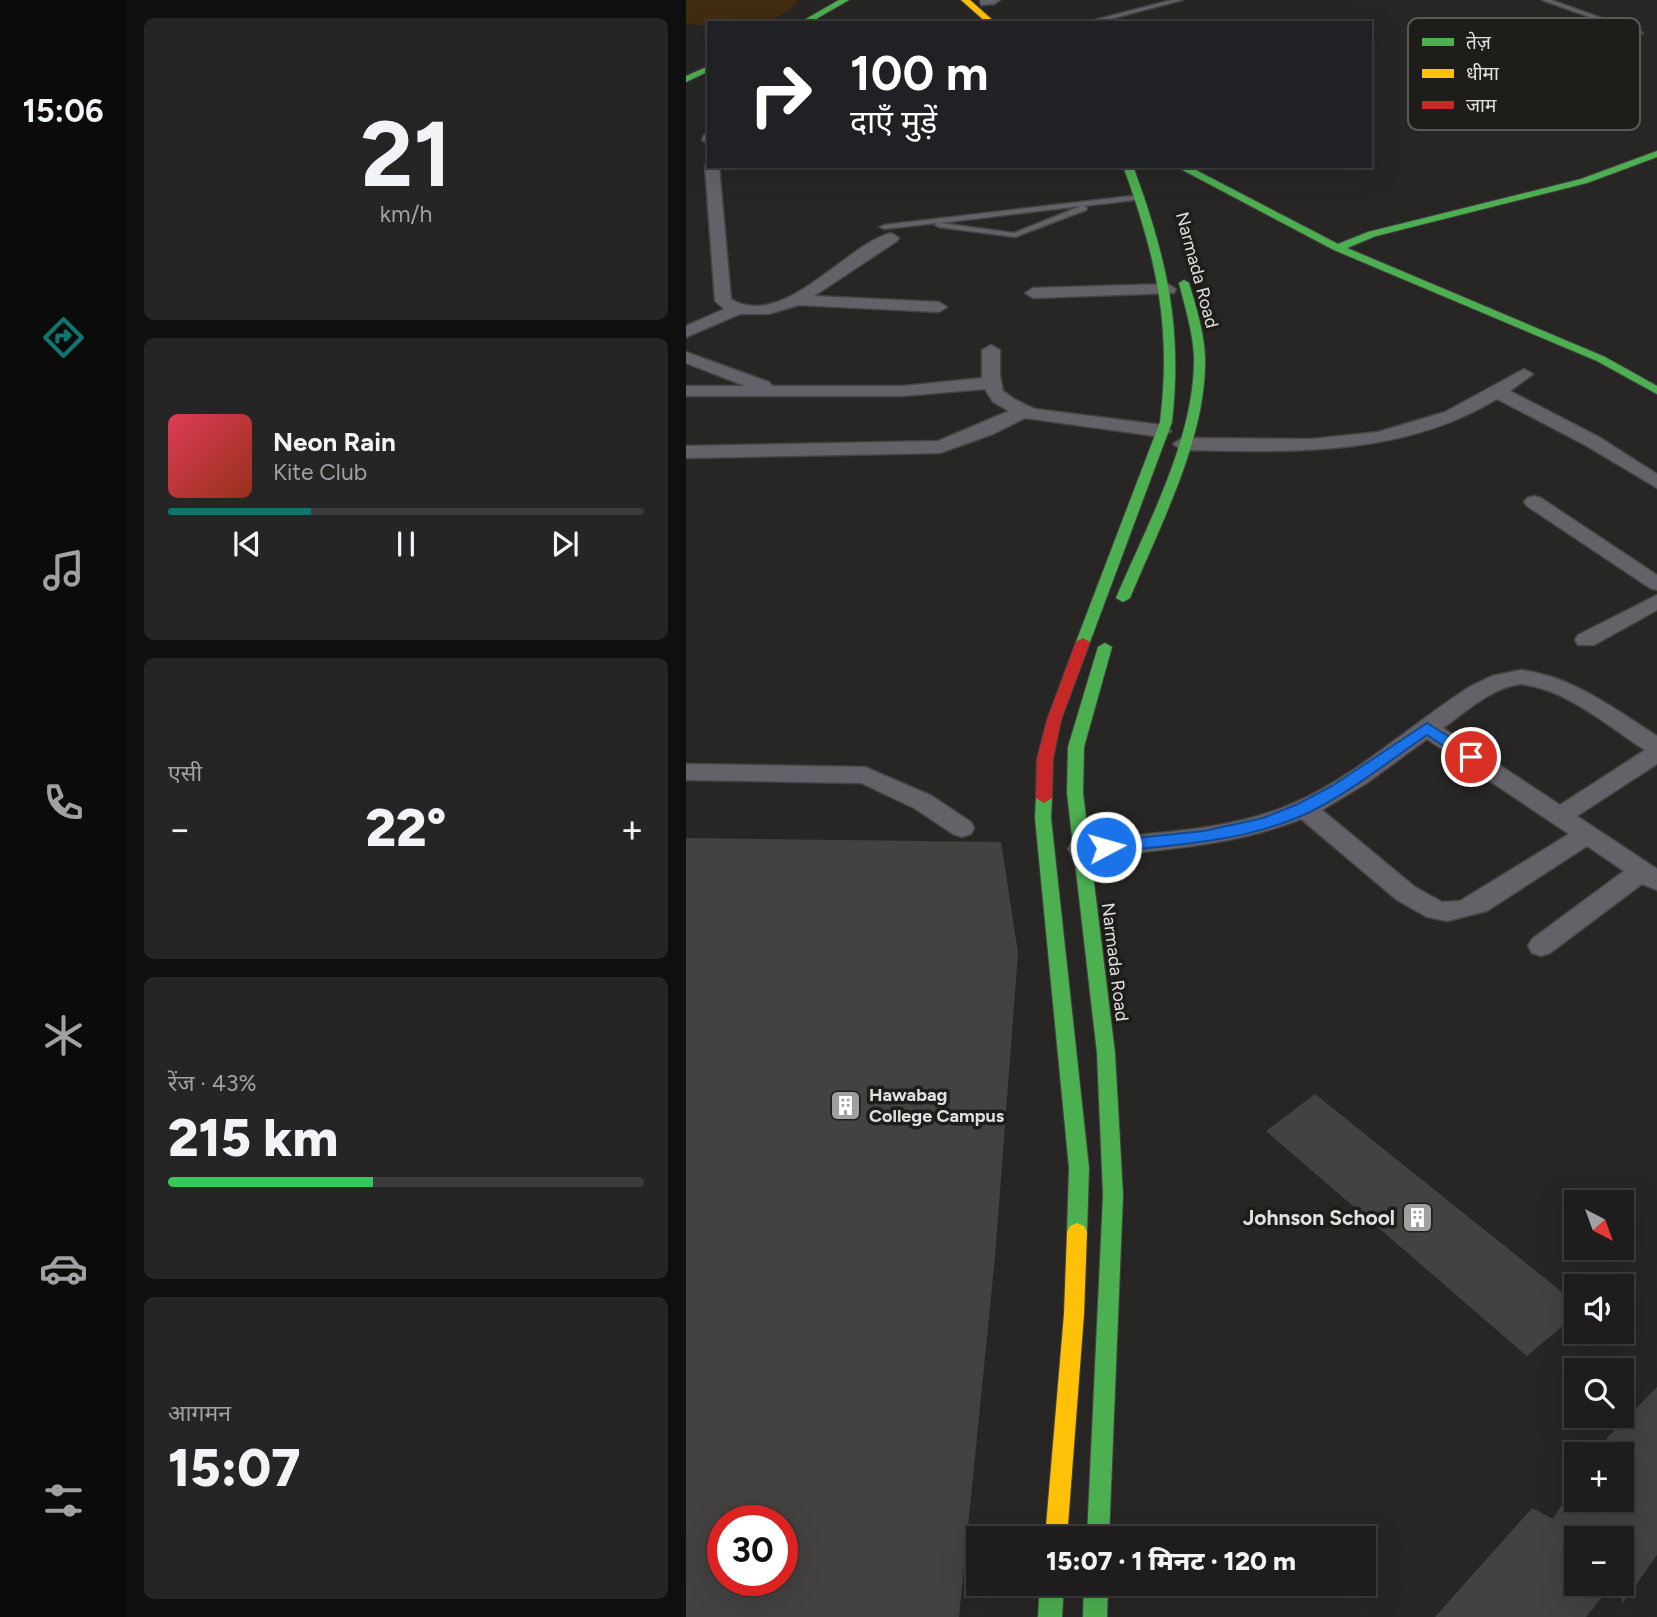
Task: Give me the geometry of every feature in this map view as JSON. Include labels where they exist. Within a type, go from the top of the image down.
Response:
[{"type":"street","points":[[807,21],[845,0]]},
{"type":"street","points":[[965,0],[990,21]]},
{"type":"street","points":[[988,1],[1009,21]]},
{"type":"street","points":[[686,79],[707,69]]},
{"type":"street","points":[[1344,245],[1584,181],[1657,153]]},
{"type":"street","points":[[712,168],[723,301],[738,309]]},
{"type":"street","points":[[1057,1526],[1074,1314],[1079,1168],[1043,818],[1045,759],[1054,720],[1162,431],[1172,393],[1173,377],[1168,289],[1129,168]]},
{"type":"street","points":[[1177,172],[1203,172],[1344,245],[1601,359],[1657,391]]},
{"type":"street","points":[[686,332],[738,309],[769,310],[797,300],[888,232]]},
{"type":"street","points":[[1344,245],[1578,335],[1657,375]]},
{"type":"street","name":"Narmada Road","points":[[1099,1526],[1113,1195],[1106,1053],[1075,793],[1076,747],[1095,674],[1182,444],[1199,368],[1194,325],[1181,267]]},
{"type":"street","points":[[1033,293],[1168,289]]},
{"type":"street","points":[[797,300],[939,307]]},
{"type":"street","points":[[991,350],[990,383],[994,393],[1024,411],[1162,431]]},
{"type":"street","points":[[686,357],[780,391]]},
{"type":"street","points":[[1182,444],[1270,445],[1383,436],[1443,420],[1524,374]]},
{"type":"street","points":[[686,391],[903,391],[990,383]]},
{"type":"street","points":[[1496,391],[1592,441],[1657,482]]},
{"type":"street","points":[[686,452],[940,447],[986,430],[1024,411]]},
{"type":"street","points":[[1534,502],[1657,584]]},
{"type":"street","points":[[1586,640],[1657,601]]},
{"type":"street","points":[[1081,849],[1204,836],[1266,823],[1304,808],[1338,790],[1478,693],[1503,680],[1523,676],[1541,680],[1573,695],[1657,747]]},
{"type":"street","points":[[1427,728],[1649,876],[1541,946]]},
{"type":"street","points":[[1560,816],[1657,753]]},
{"type":"street","points":[[686,772],[865,775],[923,802],[962,828]]},
{"type":"street","points":[[1304,808],[1407,894],[1436,910],[1450,912],[1464,911],[1478,904],[1587,834]]},
{"type":"street","points":[[1049,1617],[1051,1596]]},
{"type":"street","points":[[1095,1617],[1096,1596]]},
{"type":"lane","points":[[1094,21],[1179,0]]},
{"type":"lane","points":[[1545,0],[1597,18]]},
{"type":"lane","points":[[888,232],[924,222],[1140,197]]},
{"type":"lane","points":[[924,222],[1015,235],[1099,202]]},
{"type":"shaded area","points":[[686,0],[798,0],[781,15],[761,21],[707,21],[707,26],[686,24]]},
{"type":"building","name":"Hawabag College Campus","points":[[686,838],[1001,842],[1018,953],[995,1257],[959,1617],[686,1617]]},
{"type":"building","name":"Johnson School","points":[[1315,1094],[1564,1294],[1564,1325],[1527,1356],[1266,1131]]},
{"type":"building","points":[[1657,1387],[1657,1555],[1634,1587],[1634,1526],[1564,1526],[1564,1596],[1603,1596],[1586,1617],[1435,1617],[1532,1508],[1553,1519],[1564,1502],[1564,1512],[1634,1512],[1634,1442],[1610,1442],[1606,1439],[1617,1428],[1634,1428],[1634,1410]]},
{"type":"traffic: fast","points":[[807,21],[845,0]]},
{"type":"traffic: fast","points":[[686,79],[707,69]]},
{"type":"traffic: fast","points":[[1338,248],[1372,234],[1584,181],[1657,154]]},
{"type":"traffic: fast","points":[[1083,642],[1166,422],[1170,388],[1171,355],[1165,292],[1150,230],[1129,168]]},
{"type":"traffic: fast","points":[[1184,168],[1338,248],[1601,359],[1657,391]]},
{"type":"traffic: fast","points":[[1123,598],[1181,457],[1196,398],[1198,346],[1184,283]]},
{"type":"traffic: fast","points":[[1099,1526],[1113,1195],[1106,1053],[1075,793],[1076,747],[1105,647]]},
{"type":"traffic: fast","points":[[1044,798],[1043,818],[1079,1168],[1077,1232]]},
{"type":"traffic: fast","points":[[1050,1617],[1051,1596]]},
{"type":"traffic: fast","points":[[1095,1617],[1096,1596]]},
{"type":"traffic: slow","points":[[965,0],[990,21]]},
{"type":"traffic: slow","points":[[1057,1526],[1074,1314],[1077,1232]]},
{"type":"traffic: jam","points":[[1044,798],[1045,759],[1054,720],[1083,642]]},
{"type":"place","name":"Hawabag College Campus","points":[[846,1105]]},
{"type":"place","name":"Johnson School","points":[[1418,1218]]},
{"type":"route","points":[[1106,847],[1204,836],[1266,823],[1304,808],[1338,790],[1427,728],[1471,757]]}]
